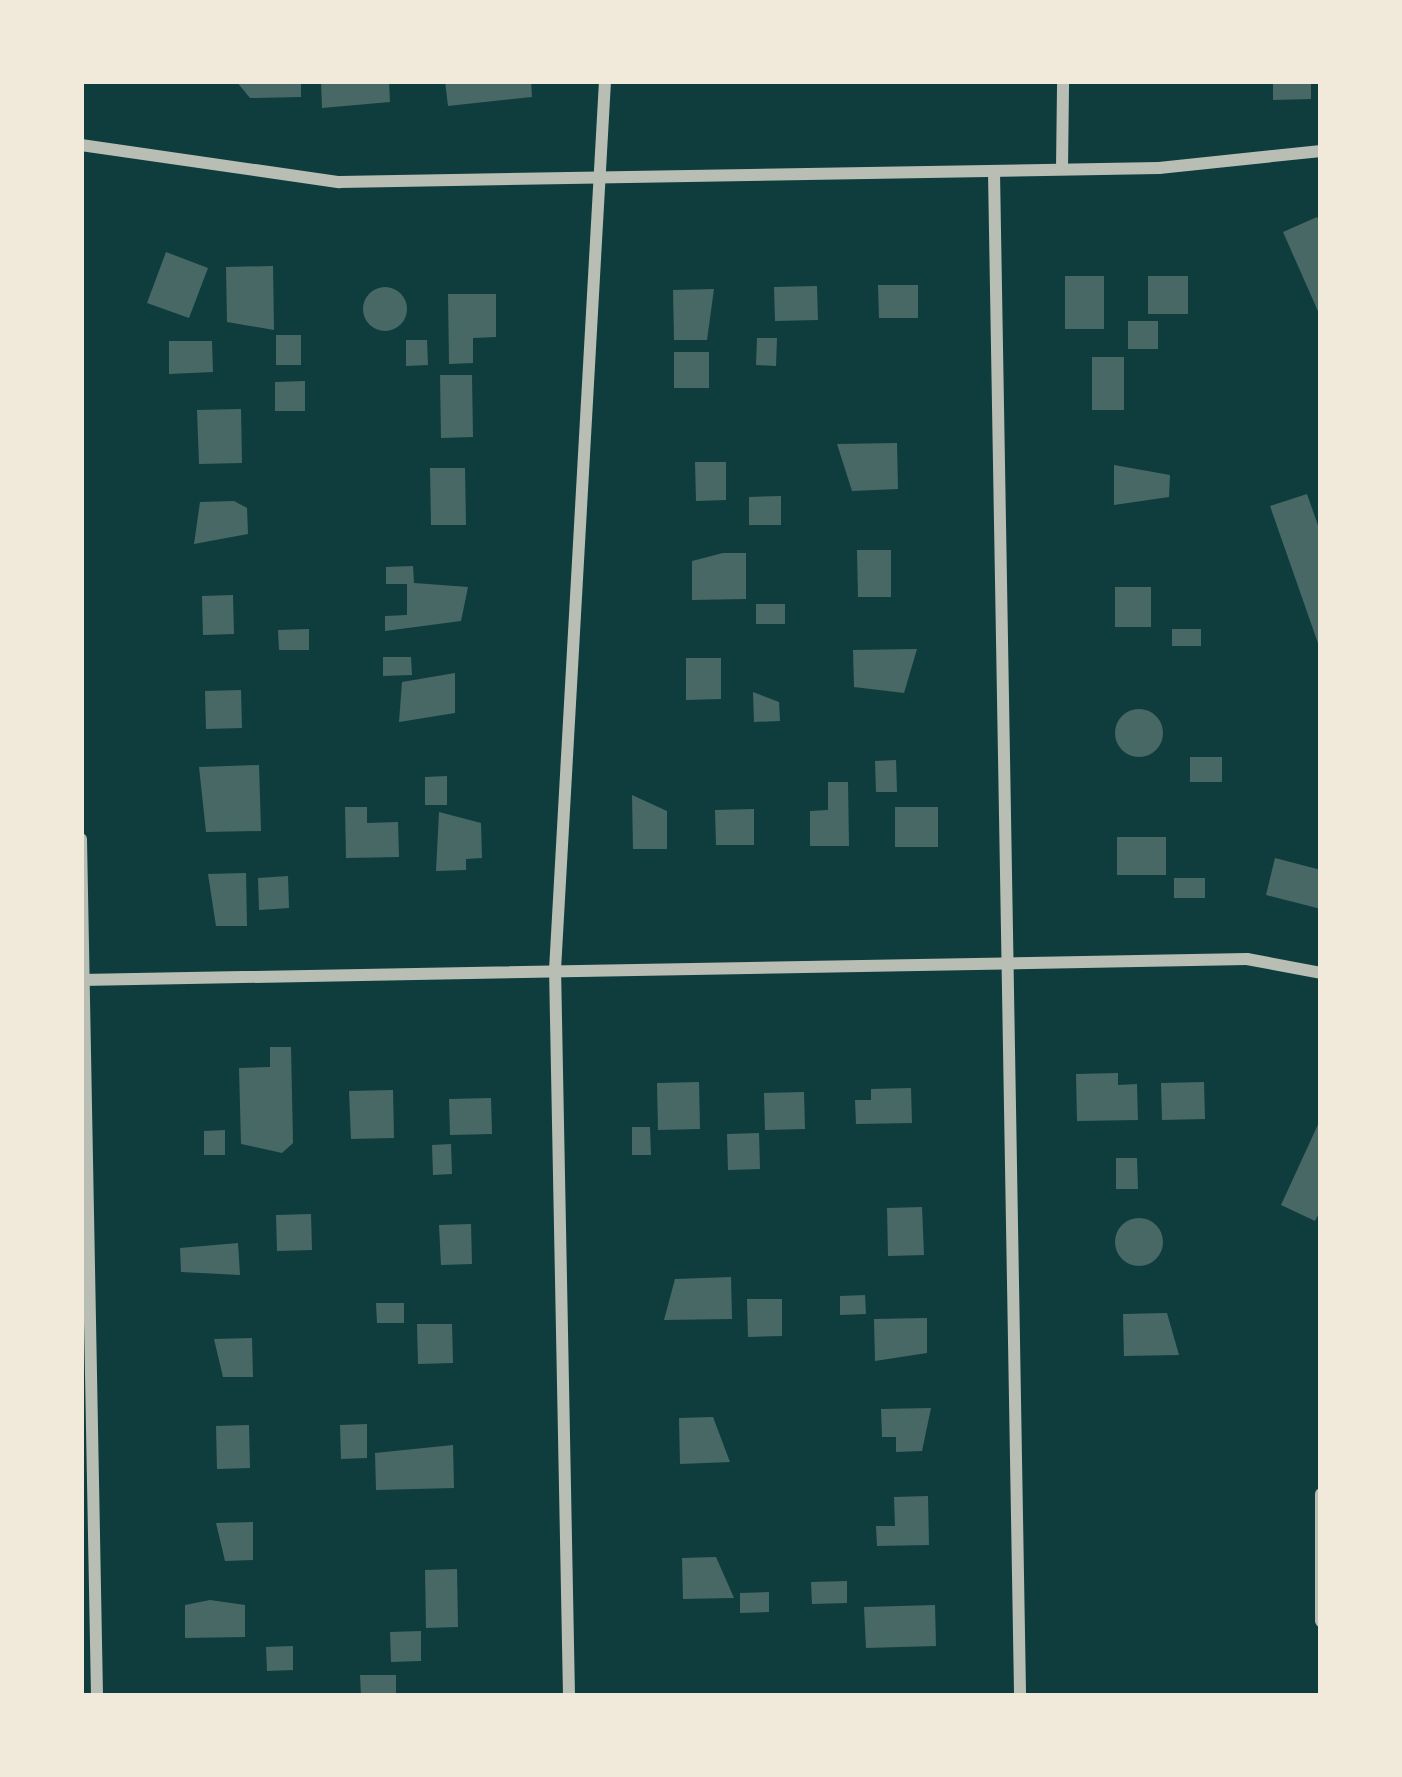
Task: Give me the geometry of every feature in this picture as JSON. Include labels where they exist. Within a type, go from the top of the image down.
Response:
[{"type":"street","points":[[569,1696],[555,970],[604,81]]},
{"type":"street","points":[[1061,169],[1064,81]]},
{"type":"street","points":[[81,146],[339,182],[602,174],[994,172],[1321,151]]},
{"type":"street","points":[[994,172],[1020,1696]]},
{"type":"street","points":[[81,839],[97,1696]]},
{"type":"street","points":[[82,980],[1247,959],[1321,973]]},
{"type":"street","points":[[1321,1494],[1321,1621]]},
{"type":"building","points":[[236,81],[301,81],[301,97],[250,98]]},
{"type":"building","points":[[321,81],[389,81],[390,102],[322,108]]},
{"type":"building","points":[[445,81],[531,81],[532,97],[448,106]]},
{"type":"building","points":[[1273,81],[1311,81],[1311,99],[1273,100]]},
{"type":"building","points":[[1317,217],[1321,225],[1321,318],[1283,232]]},
{"type":"building","points":[[166,252],[208,268],[189,318],[147,303]]},
{"type":"building","points":[[273,266],[274,330],[227,322],[226,267]]},
{"type":"building","points":[[1065,276],[1104,276],[1104,329],[1065,329]]},
{"type":"building","points":[[1148,276],[1188,276],[1188,314],[1148,314]]},
{"type":"building","points":[[878,285],[918,285],[918,318],[879,318]]},
{"type":"building","points":[[817,286],[818,320],[775,321],[774,287]]},
{"type":"building","points":[[385,287],[401,293],[407,309],[401,325],[385,331],[369,325],[363,309],[369,293]]},
{"type":"building","points":[[714,289],[707,340],[674,340],[673,290]]},
{"type":"building","points":[[448,294],[496,294],[496,337],[473,338],[473,363],[449,364]]},
{"type":"building","points":[[1128,321],[1158,321],[1158,349],[1128,349]]},
{"type":"building","points":[[276,335],[301,335],[301,365],[276,365]]},
{"type":"building","points":[[757,338],[777,338],[776,366],[756,365]]},
{"type":"building","points":[[406,340],[427,340],[428,365],[406,366]]},
{"type":"building","points":[[169,341],[212,341],[213,372],[169,374]]},
{"type":"building","points":[[674,352],[709,352],[709,388],[674,388]]},
{"type":"building","points":[[1092,357],[1124,357],[1124,410],[1092,410]]},
{"type":"building","points":[[440,375],[472,375],[473,437],[441,438]]},
{"type":"building","points":[[305,381],[305,411],[275,411],[275,382]]},
{"type":"building","points":[[241,409],[242,463],[199,464],[197,410]]},
{"type":"building","points":[[897,443],[898,489],[852,491],[837,444]]},
{"type":"building","points":[[695,462],[726,462],[726,500],[696,501]]},
{"type":"building","points":[[1114,465],[1170,475],[1169,497],[1114,505]]},
{"type":"building","points":[[430,468],[465,468],[466,525],[431,525]]},
{"type":"building","points":[[1307,494],[1321,534],[1320,649],[1270,506]]},
{"type":"building","points":[[781,496],[781,525],[749,525],[749,497]]},
{"type":"building","points":[[234,501],[247,508],[248,534],[194,544],[200,502]]},
{"type":"building","points":[[857,550],[891,550],[891,597],[858,597]]},
{"type":"building","points":[[746,553],[746,599],[692,600],[692,561]]},
{"type":"building","points":[[413,566],[414,583],[468,587],[461,621],[385,631],[385,616],[407,615],[407,584],[386,584],[386,567]]},
{"type":"building","points":[[1115,587],[1151,587],[1151,627],[1115,627]]},
{"type":"building","points":[[233,595],[234,634],[203,635],[202,596]]},
{"type":"building","points":[[756,604],[785,604],[785,624],[756,624]]},
{"type":"building","points":[[309,629],[309,650],[279,650],[278,630]]},
{"type":"building","points":[[1172,629],[1201,629],[1201,646],[1172,646]]},
{"type":"building","points":[[917,649],[904,693],[854,687],[853,650]]},
{"type":"building","points":[[383,657],[411,657],[412,675],[383,676]]},
{"type":"building","points":[[686,658],[721,658],[721,699],[686,700]]},
{"type":"building","points":[[455,673],[455,713],[399,722],[402,682]]},
{"type":"building","points":[[241,690],[242,728],[206,729],[205,691]]},
{"type":"building","points":[[753,692],[779,702],[780,721],[754,722]]},
{"type":"building","points":[[1139,709],[1156,716],[1163,733],[1156,750],[1139,757],[1122,750],[1115,733],[1122,716]]},
{"type":"building","points":[[1190,757],[1222,757],[1222,782],[1190,782]]},
{"type":"building","points":[[896,760],[897,792],[876,792],[875,761]]},
{"type":"building","points":[[259,765],[261,831],[206,832],[199,767]]},
{"type":"building","points":[[447,776],[447,805],[425,805],[425,777]]},
{"type":"building","points":[[828,782],[848,782],[849,846],[810,846],[810,811],[828,810]]},
{"type":"building","points":[[632,795],[667,811],[667,849],[633,849]]},
{"type":"building","points":[[345,807],[367,807],[367,823],[398,822],[399,857],[346,858]]},
{"type":"building","points":[[895,807],[938,807],[938,847],[895,847]]},
{"type":"building","points":[[754,809],[754,845],[716,845],[715,810]]},
{"type":"building","points":[[439,812],[481,823],[482,858],[466,859],[466,870],[436,871]]},
{"type":"building","points":[[1117,837],[1166,837],[1166,875],[1117,875]]},
{"type":"building","points":[[1275,858],[1321,870],[1321,909],[1266,895]]},
{"type":"building","points":[[246,873],[247,926],[216,926],[208,874]]},
{"type":"building","points":[[288,876],[289,908],[259,910],[258,878]]},
{"type":"building","points":[[1174,878],[1205,878],[1205,898],[1174,898]]},
{"type":"building","points":[[270,1047],[291,1047],[293,1143],[282,1153],[241,1144],[239,1068],[270,1067]]},
{"type":"building","points":[[1118,1073],[1118,1085],[1137,1084],[1138,1120],[1077,1121],[1076,1074]]},
{"type":"building","points":[[699,1082],[700,1129],[658,1130],[657,1083]]},
{"type":"building","points":[[1204,1082],[1205,1119],[1162,1120],[1161,1083]]},
{"type":"building","points":[[911,1088],[912,1123],[856,1124],[855,1100],[871,1100],[871,1089]]},
{"type":"building","points":[[393,1090],[394,1138],[351,1139],[349,1091]]},
{"type":"building","points":[[804,1092],[805,1129],[765,1130],[764,1093]]},
{"type":"building","points":[[491,1098],[492,1134],[450,1135],[449,1099]]},
{"type":"building","points":[[1321,1118],[1321,1209],[1315,1221],[1281,1205]]},
{"type":"building","points":[[632,1127],[650,1127],[651,1155],[632,1155]]},
{"type":"building","points":[[225,1130],[225,1155],[204,1155],[204,1131]]},
{"type":"building","points":[[759,1133],[760,1169],[728,1170],[727,1134]]},
{"type":"building","points":[[451,1144],[452,1174],[433,1175],[432,1145]]},
{"type":"building","points":[[1116,1158],[1137,1158],[1138,1189],[1116,1189]]},
{"type":"building","points":[[922,1207],[924,1255],[888,1256],[887,1208]]},
{"type":"building","points":[[311,1214],[312,1250],[277,1251],[276,1215]]},
{"type":"building","points":[[1139,1218],[1156,1225],[1163,1242],[1156,1259],[1139,1266],[1122,1259],[1115,1242],[1122,1225]]},
{"type":"building","points":[[471,1224],[472,1264],[441,1265],[439,1225]]},
{"type":"building","points":[[238,1243],[240,1275],[181,1272],[180,1248]]},
{"type":"building","points":[[731,1277],[732,1319],[664,1320],[675,1279]]},
{"type":"building","points":[[865,1295],[866,1314],[840,1315],[840,1296]]},
{"type":"building","points":[[747,1299],[782,1299],[782,1336],[748,1337]]},
{"type":"building","points":[[376,1303],[404,1303],[404,1323],[377,1323]]},
{"type":"building","points":[[1167,1313],[1179,1355],[1124,1356],[1123,1314]]},
{"type":"building","points":[[927,1318],[927,1353],[875,1361],[874,1319]]},
{"type":"building","points":[[417,1324],[452,1324],[453,1363],[418,1364]]},
{"type":"building","points":[[252,1338],[253,1377],[223,1377],[214,1339]]},
{"type":"building","points":[[931,1408],[922,1451],[896,1452],[896,1437],[882,1437],[881,1409]]},
{"type":"building","points":[[713,1417],[730,1462],[680,1464],[679,1418]]},
{"type":"building","points":[[367,1424],[367,1458],[341,1459],[340,1425]]},
{"type":"building","points":[[249,1425],[250,1468],[217,1469],[216,1426]]},
{"type":"building","points":[[453,1445],[454,1488],[376,1490],[375,1453]]},
{"type":"building","points":[[928,1496],[929,1545],[877,1546],[876,1526],[895,1526],[894,1497]]},
{"type":"building","points":[[253,1522],[253,1560],[225,1561],[216,1523]]},
{"type":"building","points":[[716,1557],[734,1598],[683,1599],[682,1558]]},
{"type":"building","points":[[457,1569],[458,1627],[426,1628],[425,1570]]},
{"type":"building","points":[[847,1581],[847,1603],[812,1604],[811,1582]]},
{"type":"building","points":[[769,1592],[769,1612],[740,1613],[740,1593]]},
{"type":"building","points":[[210,1600],[245,1605],[245,1637],[185,1638],[185,1605]]},
{"type":"building","points":[[935,1605],[936,1646],[866,1648],[864,1607]]},
{"type":"building","points":[[421,1631],[421,1661],[391,1662],[390,1632]]},
{"type":"building","points":[[293,1646],[293,1670],[267,1671],[266,1647]]},
{"type":"building","points":[[360,1675],[396,1675],[396,1696],[361,1696]]}]
